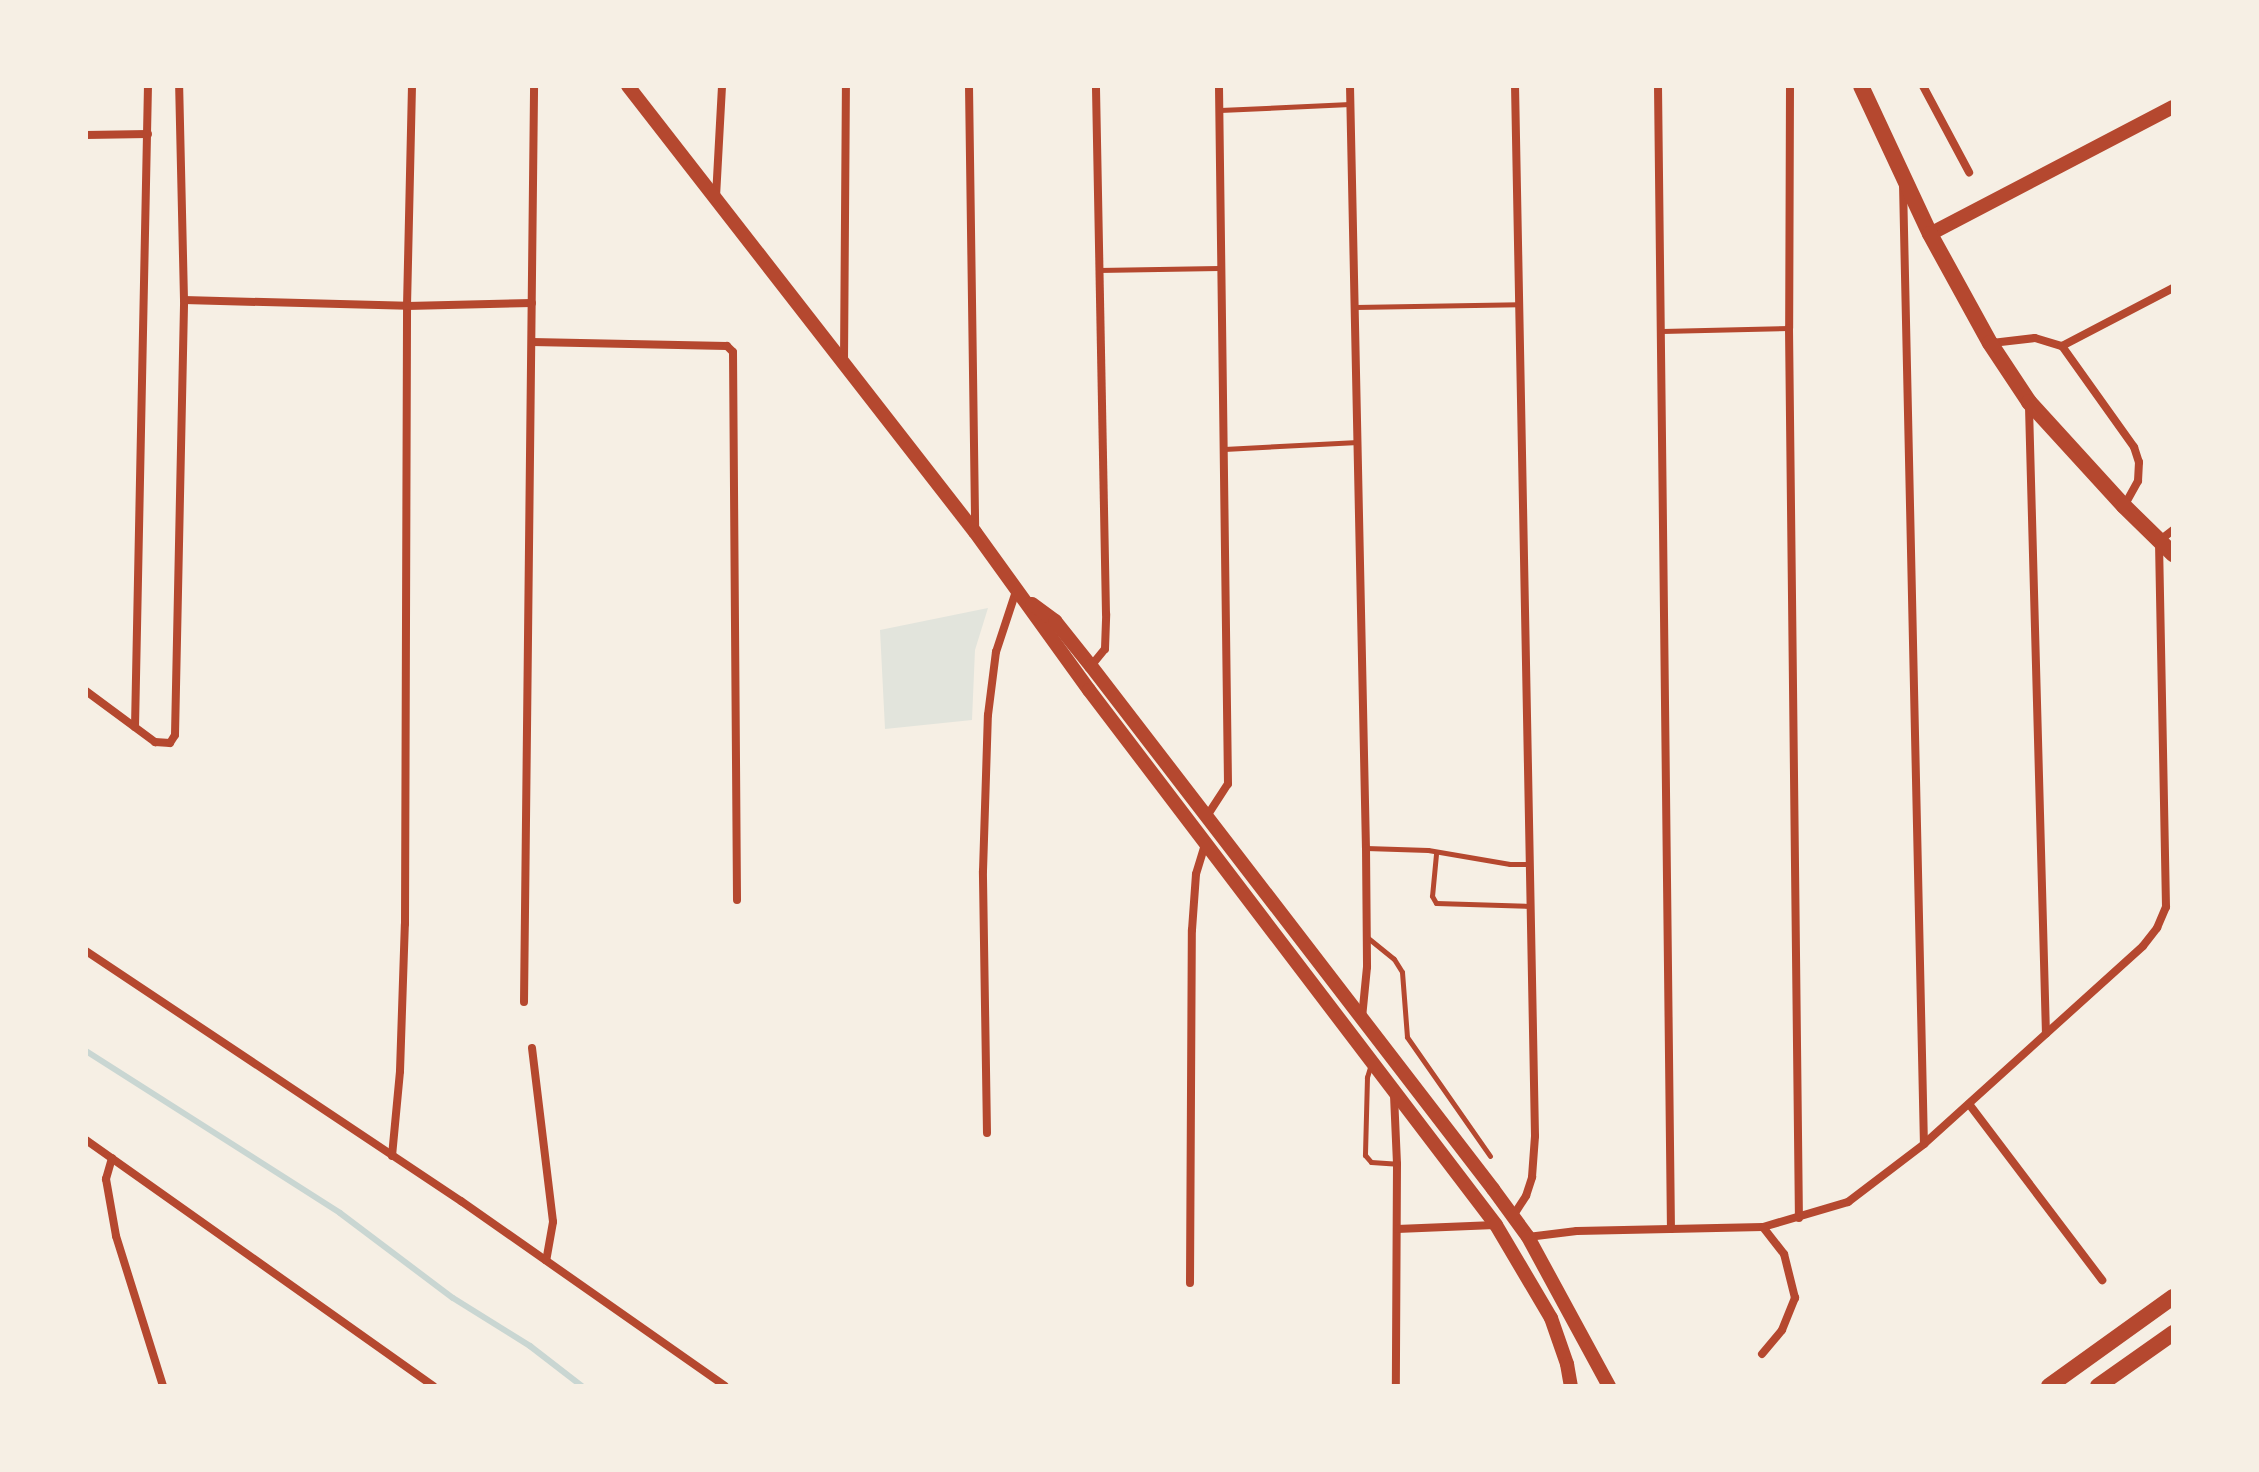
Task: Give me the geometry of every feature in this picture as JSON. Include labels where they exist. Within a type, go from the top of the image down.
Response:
[{"type":"main road","points":[[1861,86],[1930,234],[1990,343],[2029,402],[2124,506],[2173,554]]},
{"type":"main road","points":[[2049,1386],[2173,1297]]},
{"type":"main road","points":[[2098,1386],[2173,1333]]},
{"type":"street","points":[[135,727],[148,86]]},
{"type":"street","points":[[86,691],[155,742],[170,743],[175,735],[184,300],[179,86]]},
{"type":"street","points":[[392,1156],[400,1071],[405,924],[407,306],[412,86]]},
{"type":"street","points":[[524,1002],[534,86]]},
{"type":"street","points":[[628,86],[975,532],[1016,591],[1496,1225],[1551,1318],[1571,1386]]},
{"type":"street","points":[[715,198],[722,86]]},
{"type":"street","points":[[844,365],[846,86]]},
{"type":"street","points":[[969,86],[975,532]]},
{"type":"street","points":[[1091,666],[1105,649],[1096,86]]},
{"type":"street","points":[[1207,816],[1228,784],[1219,86]]},
{"type":"street","points":[[1350,86],[1366,848],[1367,937],[1362,1019]]},
{"type":"street","points":[[1513,1216],[1526,1196],[1534,1158],[1515,86]]},
{"type":"street","points":[[1658,86],[1671,1229]]},
{"type":"street","points":[[1790,86],[1789,328],[1799,1218]]},
{"type":"street","points":[[1923,86],[1969,172]]},
{"type":"street","points":[[1930,234],[2173,107]]},
{"type":"street","points":[[86,135],[148,134]]},
{"type":"street","points":[[1902,175],[1924,1144]]},
{"type":"street","points":[[2062,346],[2173,288]]},
{"type":"street","points":[[184,300],[407,306],[532,303]]},
{"type":"street","points":[[1990,343],[2035,338],[2062,346],[2134,447],[2139,462],[2138,481],[2124,506]]},
{"type":"street","points":[[532,342],[727,346],[735,361],[737,900]]},
{"type":"street","points":[[2029,402],[2046,1034]]},
{"type":"street","points":[[1528,1237],[1577,1231],[1763,1227],[1848,1202],[1924,1144],[2143,946],[2157,928],[2166,907],[2159,541],[2173,530]]},
{"type":"street","points":[[1016,591],[1055,621],[1091,666],[1513,1216],[1528,1237],[1608,1386]]},
{"type":"street","points":[[987,1133],[983,871],[988,715],[996,652],[1016,591]]},
{"type":"street","points":[[1190,1283],[1192,930],[1196,874],[1206,840]]},
{"type":"street","points":[[86,951],[546,1260],[725,1386]]},
{"type":"street","points":[[532,1048],[553,1222],[553,1236],[546,1260]]},
{"type":"street","points":[[1394,1090],[1397,1164],[1396,1386]]},
{"type":"street","points":[[1969,1104],[2102,1280]]},
{"type":"street","points":[[86,1140],[434,1386]]},
{"type":"street","points":[[112,1158],[106,1179],[116,1236],[163,1386]]},
{"type":"street","points":[[1397,1229],[1496,1225]]},
{"type":"street","points":[[1762,1354],[1782,1330],[1795,1298],[1784,1254],[1763,1227]]},
{"type":"lane","points":[[1219,110],[1351,104]]},
{"type":"lane","points":[[1097,270],[1219,268]]},
{"type":"lane","points":[[1354,307],[1519,304]]},
{"type":"lane","points":[[1661,331],[1789,328]]},
{"type":"lane","points":[[1224,449],[1358,442]]},
{"type":"lane","points":[[1366,848],[1428,850],[1436,854],[1530,864]]},
{"type":"lane","points":[[1436,854],[1432,896],[1436,903],[1531,906]]},
{"type":"lane","points":[[1367,937],[1394,959],[1402,972],[1407,1037],[1490,1156]]},
{"type":"lane","points":[[1372,1060],[1367,1077],[1365,1155],[1371,1162],[1397,1164]]},
{"type":"shaded area","points":[[988,608],[975,650],[972,720],[885,729],[880,630]]},
{"type":"waterway","points":[[86,1051],[340,1213],[453,1298],[530,1346],[582,1386]]}]
